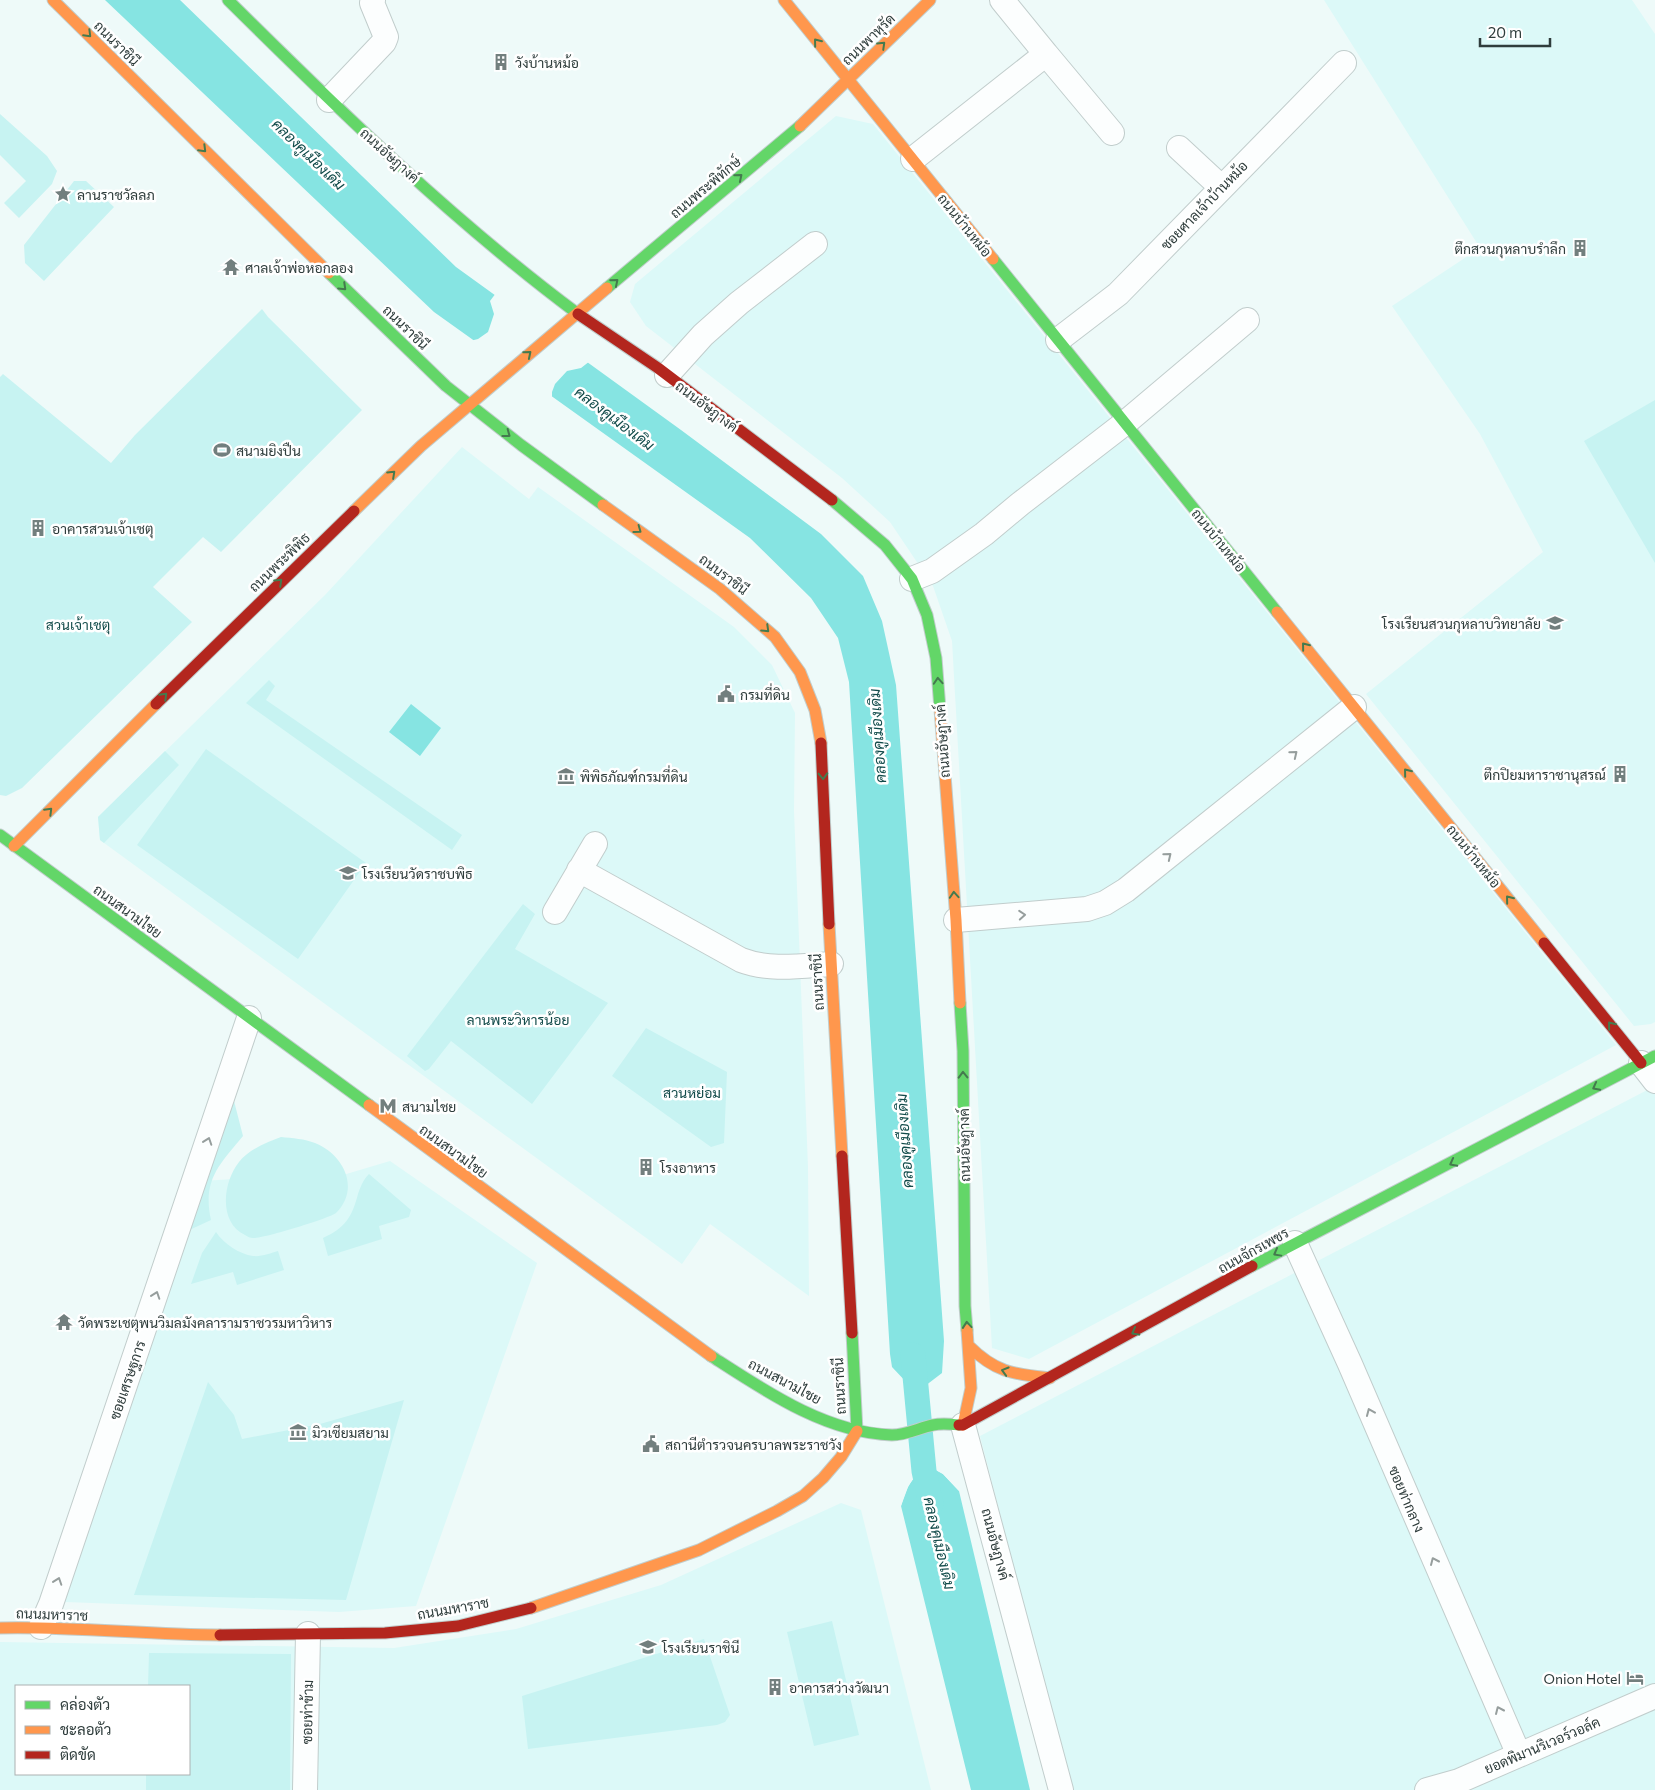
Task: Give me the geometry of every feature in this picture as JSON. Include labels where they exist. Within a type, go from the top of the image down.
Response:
[{"type":"street","name":"ถนนราชินี","points":[[53,0],[308,253],[446,386],[720,589],[775,638],[800,672],[815,710],[822,751],[831,964],[857,1431]]},
{"type":"street","name":"ถนนอัษฎางค์","points":[[228,0],[329,100],[485,241],[577,313],[667,375],[851,515],[885,545],[912,579],[927,615],[936,658],[956,920],[962,1051],[965,1306],[971,1388],[956,1417],[1062,1790]]},
{"type":"street","points":[[329,100],[384,42],[386,37],[372,3],[373,0]]},
{"type":"street","name":"ถนนบ้านหม้อ","points":[[784,0],[1354,707],[1650,1067]]},
{"type":"street","name":"ถนนพาหุรัด","points":[[848,80],[930,0]]},
{"type":"street","points":[[1002,0],[1112,133]]},
{"type":"street","points":[[913,159],[1046,54]]},
{"type":"street","name":"ซอยศาลเจ้าบ้านหม้อ","points":[[1058,340],[1118,294],[1344,63]]},
{"type":"street","name":"ถนนพระพิทักษ์","points":[[577,313],[799,127],[848,80]]},
{"type":"street","points":[[1179,148],[1221,187]]},
{"type":"street","points":[[667,375],[703,335],[739,303],[815,244]]},
{"type":"street","name":"ถนนพระพิพิธ","points":[[14,846],[356,507],[468,404],[577,313]]},
{"type":"street","points":[[912,579],[932,570],[979,538],[1125,423],[1247,320]]},
{"type":"street","points":[[956,920],[1073,911],[1105,903],[1126,890],[1354,707]]},
{"type":"street","name":"ถนนสนามไชย","points":[[0,836],[393,1125],[712,1356],[790,1403],[857,1431]]},
{"type":"street","points":[[555,912],[594,844]]},
{"type":"street","points":[[579,870],[741,960],[753,964],[781,968],[831,964]]},
{"type":"street","name":"ซอยเศรษฐการ","points":[[41,1627],[51,1604],[250,1018]]},
{"type":"street","name":"ถนนจักรเพชร","points":[[956,1417],[1050,1378],[1295,1243],[1650,1067]]},
{"type":"street","name":"ซอยท่ากลาง","points":[[1295,1243],[1350,1364],[1519,1755]]},
{"type":"street","points":[[969,1346],[986,1364],[998,1370],[1011,1374],[1050,1378]]},
{"type":"street","points":[[960,1386],[969,1346]]},
{"type":"street","points":[[940,1424],[956,1417]]},
{"type":"street","points":[[857,1431],[893,1436],[940,1424],[956,1417]]},
{"type":"street","name":"ถนนมหาราช","points":[[0,1628],[41,1627],[175,1636],[385,1633],[458,1626],[538,1606],[699,1550],[803,1496],[823,1478],[857,1431]]},
{"type":"street","name":"ซอยท่าข้าม","points":[[305,1790],[308,1634]]},
{"type":"street","name":"ยอดพิมานริเวอร์วอล์ค","points":[[1427,1790],[1459,1781],[1655,1696]]},
{"type":"shaded area","name":"โรงเรียนสวนกุหลาบวิทยาลัย","points":[[1324,0],[1632,0],[1655,34],[1655,1022],[1651,1024],[1634,1026],[1366,694],[1543,552],[1480,434],[1392,306],[1480,248]]},
{"type":"shaded area","points":[[836,116],[873,124],[1616,1045],[1029,1359],[992,1348],[952,641],[933,586],[890,522],[842,478],[646,326],[630,302],[635,284]]},
{"type":"shaded area","name":"โรงเรียนวัดราชบพิธ","points":[[462,447],[529,499],[538,487],[734,627],[772,665],[795,713],[794,811],[808,1167],[809,1296],[710,1224],[682,1264],[100,840],[98,817],[325,595]]},
{"type":"shaded area","points":[[1655,1086],[1655,1790],[1071,1790],[980,1436]]},
{"type":"shaded area","name":"มิวเซียมสยาม","points":[[390,1161],[537,1263],[416,1606],[339,1612],[65,1602],[202,1181],[234,1179],[259,1200]]},
{"type":"shaded area","name":"โรงเรียนราชินี","points":[[841,1503],[861,1510],[931,1790],[0,1790],[0,1642],[394,1648],[516,1629],[661,1585]]},
{"type":"green space","points":[[0,114],[47,156],[57,171],[52,184],[19,218],[4,203],[26,181],[0,155]]},
{"type":"green space","points":[[74,181],[86,181],[114,207],[44,281],[25,263],[24,245]]},
{"type":"green space","name":"สวนเจ้าเชตุ","points":[[262,309],[362,410],[221,552],[203,537],[153,587],[192,622],[22,788],[6,796],[0,795],[0,377],[3,374],[111,463],[135,435]]},
{"type":"green space","points":[[1655,400],[1655,563],[1584,441]]},
{"type":"green space","points":[[269,680],[275,686],[266,700],[462,835],[452,850],[246,703]]},
{"type":"green space","points":[[206,749],[366,863],[298,959],[137,845]]},
{"type":"green space","points":[[165,751],[179,765],[104,843],[100,840],[98,817]]},
{"type":"green space","name":"ลานพระวิหารน้อย","points":[[523,904],[535,914],[515,949],[608,1003],[532,1104],[451,1041],[429,1069],[425,1071],[407,1056]]},
{"type":"green space","name":"สวนหย่อม","points":[[646,1028],[727,1072],[724,1143],[711,1147],[612,1076]]},
{"type":"green space","points":[[234,1101],[243,1136],[220,1164],[211,1183],[209,1206],[211,1220],[185,1232]]},
{"type":"green space","points":[[281,1137],[315,1143],[334,1155],[341,1163],[345,1173],[348,1183],[347,1193],[343,1203],[336,1213],[331,1216],[282,1232],[250,1238],[236,1229],[230,1221],[226,1201],[229,1180],[239,1162],[247,1154]]},
{"type":"green space","points":[[369,1174],[411,1210],[409,1217],[379,1226],[382,1239],[328,1256],[323,1238],[337,1230],[347,1221],[362,1183]]},
{"type":"green space","points":[[216,1232],[232,1248],[248,1255],[259,1256],[278,1251],[284,1270],[237,1285],[233,1272],[191,1284],[202,1253]]},
{"type":"green space","points":[[208,1382],[234,1415],[242,1439],[320,1424],[404,1400],[346,1600],[134,1595]]},
{"type":"green space","points":[[832,1621],[859,1735],[814,1746],[787,1632]]},
{"type":"green space","points":[[704,1639],[730,1715],[725,1722],[717,1725],[528,1749],[522,1696]]},
{"type":"green space","points":[[149,1653],[291,1654],[290,1790],[146,1790],[146,1775],[190,1775],[190,1685],[148,1685]]},
{"type":"water","points":[[105,0],[180,0],[456,267],[821,534],[863,576],[882,621],[896,685],[944,1341],[942,1373],[925,1386],[916,1388],[909,1385],[892,1367],[890,1354],[849,682],[838,638],[811,598],[750,538],[434,312]]},
{"type":"water","points":[[411,704],[441,728],[420,756],[389,732]]},
{"type":"water","points":[[934,1469],[943,1474],[959,1491],[1030,1790],[971,1790],[901,1506],[911,1481],[920,1474]]},
{"type":"pier","points":[[496,293],[590,361],[581,368],[567,371],[555,384],[552,400],[470,341],[478,339],[488,332],[494,314],[490,301]]},
{"type":"pier","points":[[935,1467],[945,1472],[958,1486],[959,1491],[943,1474],[934,1469],[924,1471],[915,1476],[908,1487],[901,1506],[905,1486],[913,1475],[923,1468]]},
{"type":"waterway","name":"คลองคูเมืองเดิม","points":[[913,1355],[924,1471],[931,1504]]},
{"type":"traffic: fast","points":[[228,0],[397,163],[486,241],[578,314]]},
{"type":"traffic: fast","points":[[607,288],[800,126]]},
{"type":"traffic: fast","points":[[993,259],[1277,612]]},
{"type":"traffic: fast","points":[[329,273],[446,386],[521,445],[603,505]]},
{"type":"traffic: fast","points":[[832,500],[885,545],[912,579],[927,615],[936,658],[940,709]]},
{"type":"traffic: fast","points":[[0,835],[369,1105]]},
{"type":"traffic: fast","points":[[960,1003],[963,1051],[965,1306],[967,1330]]},
{"type":"traffic: fast","points":[[1252,1266],[1655,1056]]},
{"type":"traffic: fast","points":[[852,1333],[857,1431]]},
{"type":"traffic: fast","points":[[711,1356],[797,1408],[843,1427],[892,1435],[936,1424],[959,1425]]},
{"type":"traffic: slow","points":[[53,0],[329,273]]},
{"type":"traffic: slow","points":[[784,0],[993,259]]},
{"type":"traffic: slow","points":[[800,126],[930,0]]},
{"type":"traffic: slow","points":[[354,511],[421,446],[607,288]]},
{"type":"traffic: slow","points":[[603,505],[720,589],[775,637],[800,672],[815,710],[821,743]]},
{"type":"traffic: slow","points":[[1277,612],[1544,943]]},
{"type":"traffic: slow","points":[[14,846],[156,704]]},
{"type":"traffic: slow","points":[[940,709],[956,920],[960,1003]]},
{"type":"traffic: slow","points":[[829,924],[842,1156]]},
{"type":"traffic: slow","points":[[369,1105],[711,1356]]},
{"type":"traffic: slow","points":[[963,1425],[971,1388],[967,1330]]},
{"type":"traffic: slow","points":[[969,1346],[988,1362],[1006,1371],[1050,1378]]},
{"type":"traffic: slow","points":[[531,1608],[699,1550],[777,1511],[803,1496],[823,1478],[841,1457],[857,1431]]},
{"type":"traffic: slow","points":[[0,1628],[55,1628],[220,1635]]},
{"type":"traffic: jam","points":[[578,314],[658,368],[832,500]]},
{"type":"traffic: jam","points":[[156,704],[354,511]]},
{"type":"traffic: jam","points":[[821,743],[829,924]]},
{"type":"traffic: jam","points":[[1544,943],[1641,1063]]},
{"type":"traffic: jam","points":[[842,1156],[852,1333]]},
{"type":"traffic: jam","points":[[959,1425],[963,1425],[1252,1266]]},
{"type":"traffic: jam","points":[[220,1635],[385,1633],[458,1626],[531,1608]]},
{"type":"place","name":"วังบ้านหม้อ","points":[[501,62]]},
{"type":"place","name":"ลานราชวัลลภ","points":[[63,194]]},
{"type":"place","name":"ตึกสวนกุหลาบรำลึก","points":[[1580,248]]},
{"type":"place","name":"ศาลเจ้าพ่อหอกลอง","points":[[231,267]]},
{"type":"place","name":"สนามยิงปืน","points":[[222,450]]},
{"type":"place","name":"อาคารสวนเจ้าเชตุ","points":[[38,528]]},
{"type":"place","name":"โรงเรียนสวนกุหลาบวิทยาลัย","points":[[1555,623]]},
{"type":"place","name":"กรมที่ดิน","points":[[726,694]]},
{"type":"place","name":"ตึกปิยมหาราชานุสรณ์","points":[[1620,774]]},
{"type":"place","name":"พิพิธภัณฑ์กรมที่ดิน","points":[[566,776]]},
{"type":"place","name":"โรงเรียนวัดราชบพิธ","points":[[348,873]]},
{"type":"place","name":"สนามไชย","points":[[388,1106]]},
{"type":"place","name":"โรงอาหาร","points":[[646,1167]]},
{"type":"place","name":"วัดพระเชตุพนวิมลมังคลารามราชวรมหาวิหาร","points":[[64,1322]]},
{"type":"place","name":"มิวเซียมสยาม","points":[[298,1432]]},
{"type":"place","name":"สถานีตำรวจนครบาลพระราชวัง","points":[[651,1444]]},
{"type":"place","name":"โรงเรียนราชินี","points":[[648,1647]]},
{"type":"place","name":"Onion Hotel","points":[[1635,1678]]},
{"type":"place","name":"อาคารสว่างวัฒนา","points":[[775,1687]]}]
